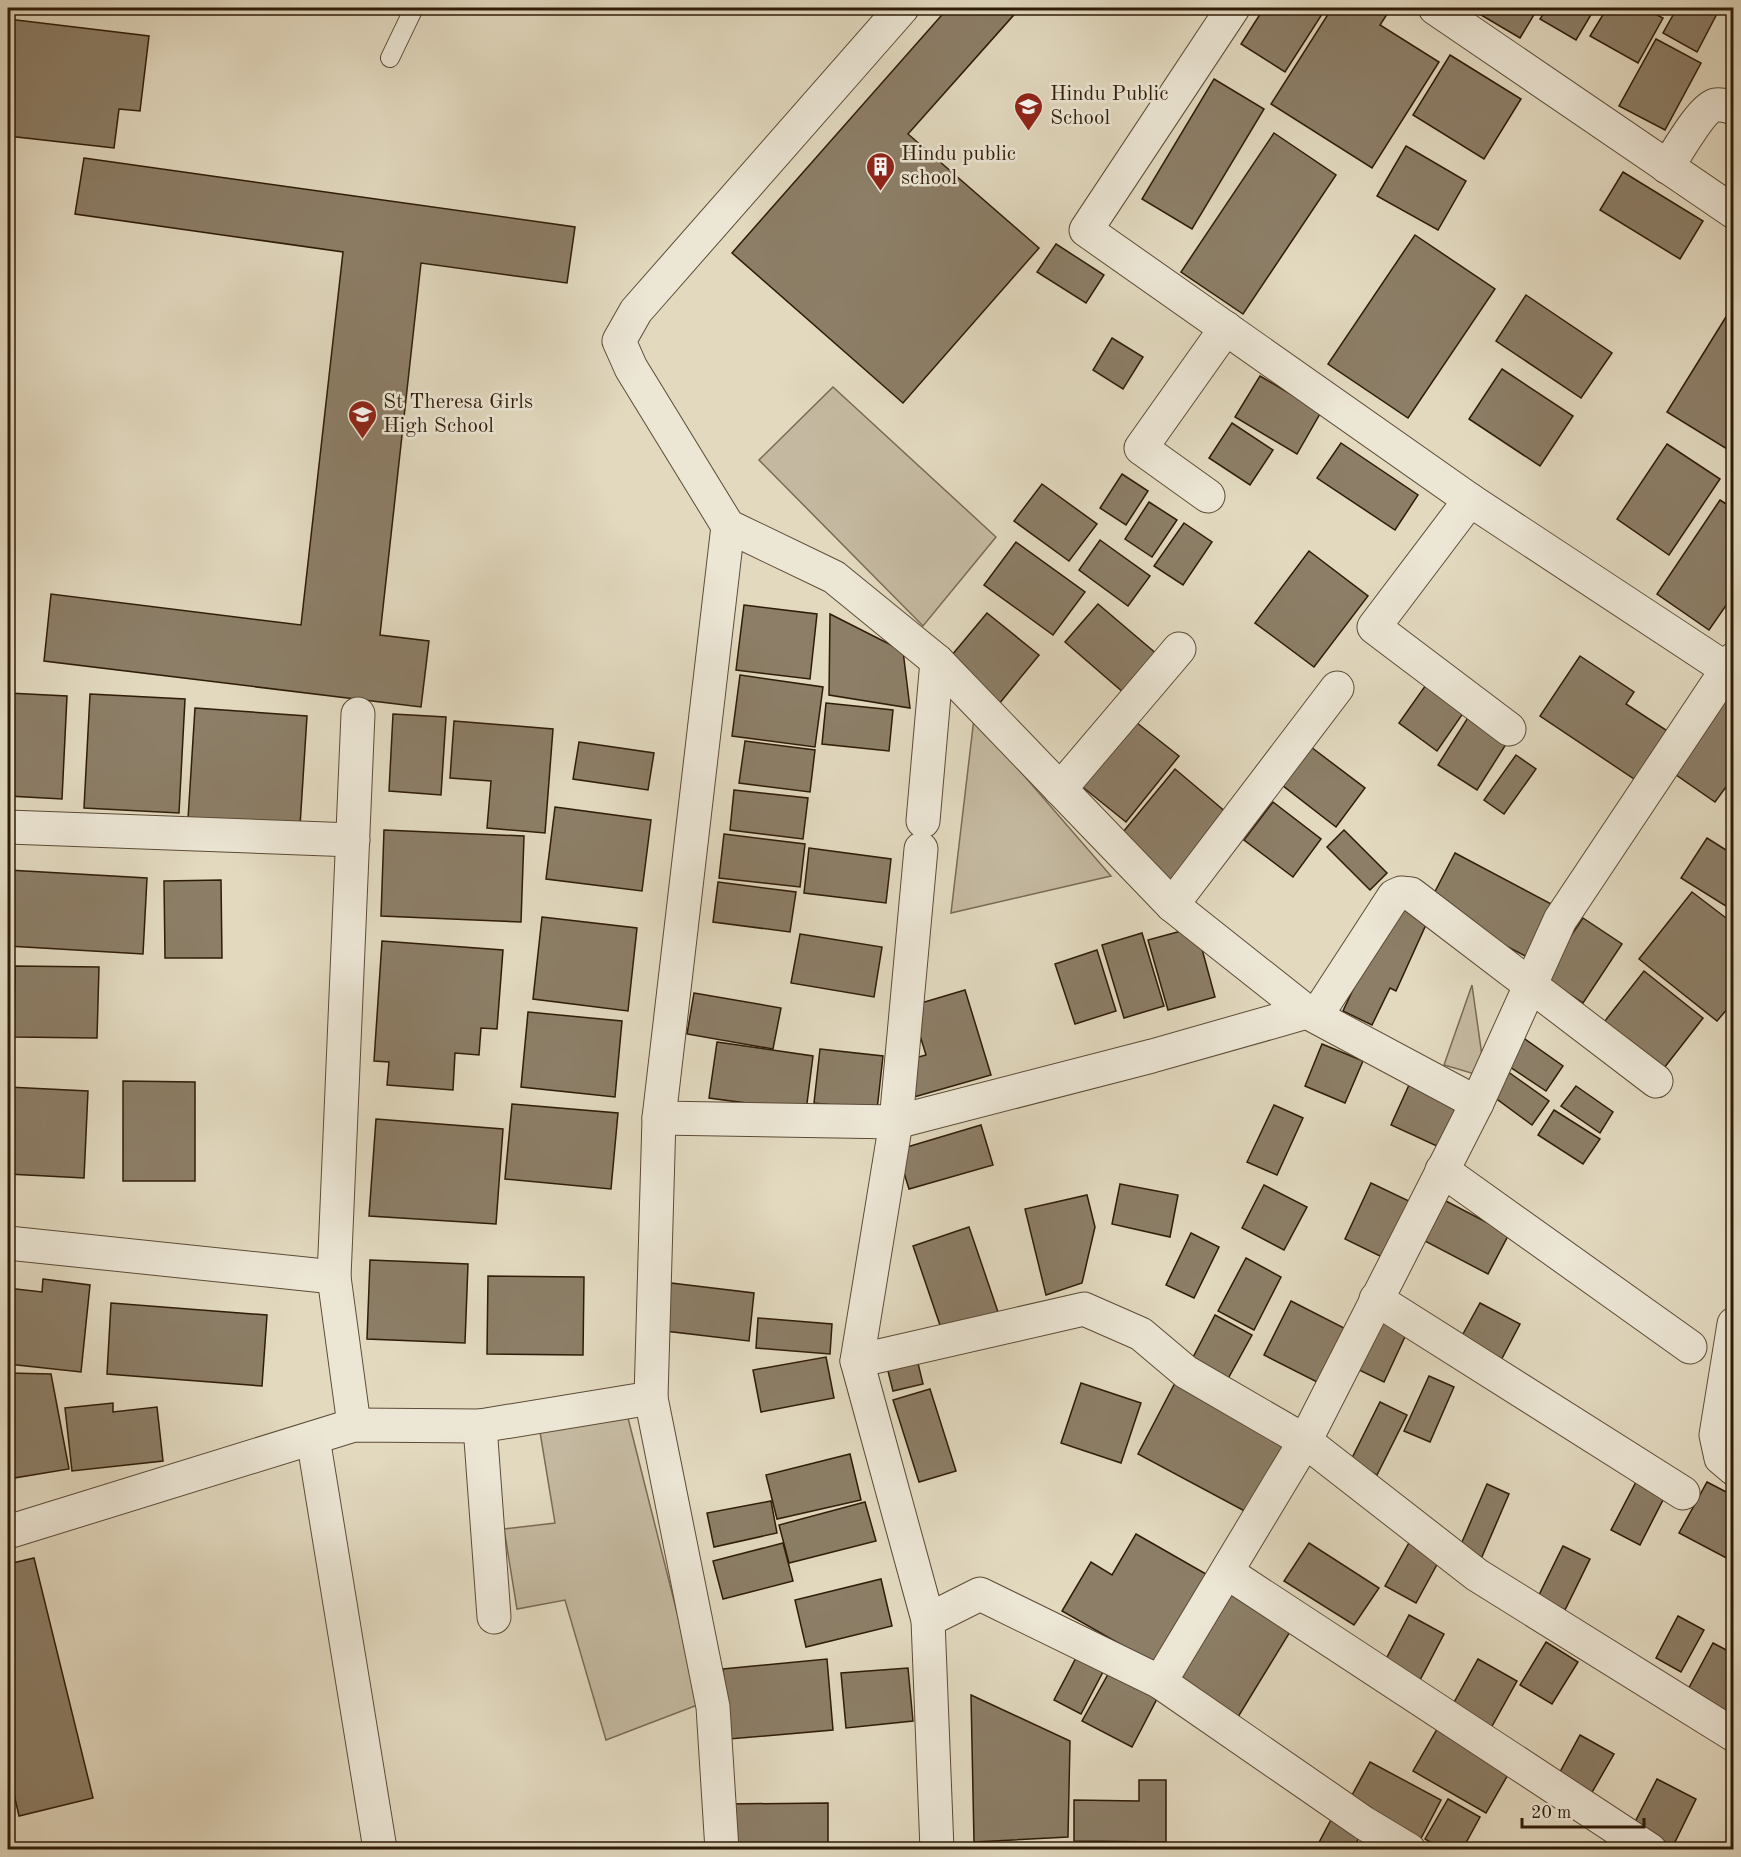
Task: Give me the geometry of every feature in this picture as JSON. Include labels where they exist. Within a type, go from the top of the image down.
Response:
[{"type":"street","points":[[902,8],[636,311],[620,337],[631,368],[728,526],[834,577],[937,661],[1172,905],[1312,1014],[1477,1103]]},
{"type":"street","points":[[1160,1682],[1228,1573],[1305,1441],[1477,1103],[1560,920],[1731,667],[1470,500],[1086,230],[1233,8]]},
{"type":"street","points":[[1453,13],[1667,167],[1734,212]]},
{"type":"street","points":[[1667,167],[1704,113],[1712,106],[1725,105],[1734,108]]},
{"type":"street","points":[[1208,496],[1141,448],[1226,328]]},
{"type":"street","points":[[1470,500],[1374,627],[1509,729]]},
{"type":"street","points":[[722,1850],[713,1707],[651,1398],[658,1118],[728,526]]},
{"type":"street","points":[[1060,789],[1179,649]]},
{"type":"street","points":[[937,661],[896,1122],[857,1360],[928,1620],[938,1850]]},
{"type":"street","points":[[1172,905],[1337,688]]},
{"type":"street","points":[[354,1425],[334,1277],[358,714]]},
{"type":"street","points":[[8,827],[353,840]]},
{"type":"street","points":[[658,1118],[896,1122],[1312,1014],[1394,896],[1401,892],[1419,898],[1656,1081]]},
{"type":"street","points":[[1442,1170],[1690,1347]]},
{"type":"street","points":[[8,1243],[334,1277]]},
{"type":"street","points":[[1376,1299],[1683,1493]]},
{"type":"street","points":[[857,1360],[1084,1308],[1141,1334],[1186,1372],[1305,1441],[1477,1575],[1734,1735]]},
{"type":"street","points":[[1734,1324],[1716,1435],[1720,1458],[1734,1469]]},
{"type":"street","points":[[8,1532],[354,1425],[480,1426],[651,1398]]},
{"type":"street","points":[[480,1426],[494,1617]]},
{"type":"street","points":[[313,1438],[380,1848]]},
{"type":"street","points":[[1228,1573],[1650,1850]]},
{"type":"street","points":[[928,1620],[980,1594],[1160,1682],[1364,1822],[1409,1850]]},
{"type":"lane","points":[[390,57],[414,8]]},
{"type":"shaded area","points":[[833,387],[996,537],[923,626],[759,460]]},
{"type":"shaded area","points":[[974,718],[1111,876],[951,913]]},
{"type":"shaded area","points":[[1472,985],[1485,1077],[1444,1065]]},
{"type":"shaded area","points":[[627,1414],[700,1704],[606,1740],[565,1600],[517,1609],[504,1529],[555,1523],[540,1432]]},
{"type":"building","name":"Hindu public school","points":[[948,8],[1020,8],[908,134],[1039,248],[903,403],[732,253]]},
{"type":"building","points":[[1264,8],[1326,8],[1285,72],[1241,44]]},
{"type":"building","points":[[1332,8],[1391,8],[1380,25],[1439,62],[1372,168],[1271,104]]},
{"type":"building","points":[[1479,8],[1538,8],[1520,38],[1476,12]]},
{"type":"building","points":[[1547,8],[1595,8],[1576,40],[1540,19]]},
{"type":"building","points":[[1607,8],[1644,8],[1663,18],[1638,63],[1590,36]]},
{"type":"building","points":[[1677,8],[1720,8],[1697,52],[1663,33]]},
{"type":"building","points":[[8,19],[149,36],[140,111],[119,109],[114,148],[8,136]]},
{"type":"building","points":[[1656,39],[1701,63],[1665,130],[1619,106]]},
{"type":"building","points":[[1450,55],[1521,99],[1484,159],[1413,115]]},
{"type":"building","points":[[1214,79],[1264,109],[1192,229],[1142,199]]},
{"type":"building","points":[[1274,133],[1336,175],[1243,314],[1181,272]]},
{"type":"building","points":[[1406,146],[1466,181],[1438,230],[1377,196]]},
{"type":"building","name":"St Theresa Girls High School","points":[[84,158],[575,227],[567,283],[421,263],[380,635],[429,641],[421,707],[44,661],[51,594],[301,625],[343,252],[75,214]]},
{"type":"building","points":[[1623,172],[1703,221],[1680,259],[1600,210]]},
{"type":"building","points":[[1415,235],[1495,289],[1408,418],[1328,364]]},
{"type":"building","points":[[1056,244],[1104,275],[1086,303],[1037,272]]},
{"type":"building","points":[[1526,295],[1612,353],[1581,398],[1496,341]]},
{"type":"building","points":[[1734,304],[1734,439],[1727,449],[1667,412]]},
{"type":"building","points":[[1112,338],[1143,357],[1123,389],[1093,370]]},
{"type":"building","points":[[1502,369],[1573,416],[1540,466],[1469,419]]},
{"type":"building","points":[[1260,376],[1321,412],[1297,454],[1235,417]]},
{"type":"building","points":[[1232,423],[1273,450],[1250,485],[1209,458]]},
{"type":"building","points":[[1341,443],[1418,495],[1395,530],[1317,478]]},
{"type":"building","points":[[1667,444],[1720,479],[1669,555],[1617,519]]},
{"type":"building","points":[[1122,474],[1148,491],[1126,525],[1100,508]]},
{"type":"building","points":[[1042,484],[1097,524],[1069,561],[1014,521]]},
{"type":"building","points":[[1720,500],[1734,509],[1734,594],[1709,630],[1657,594]]},
{"type":"building","points":[[1149,502],[1177,520],[1152,557],[1125,539]]},
{"type":"building","points":[[1184,523],[1212,542],[1183,585],[1154,566]]},
{"type":"building","points":[[1100,540],[1150,576],[1128,606],[1079,570]]},
{"type":"building","points":[[1016,542],[1085,592],[1053,635],[984,585]]},
{"type":"building","points":[[1309,551],[1368,596],[1314,667],[1255,623]]},
{"type":"building","points":[[1098,604],[1158,655],[1124,693],[1065,642]]},
{"type":"building","points":[[744,605],[817,614],[810,679],[736,670]]},
{"type":"building","points":[[987,613],[1039,655],[999,704],[947,661]]},
{"type":"building","points":[[830,614],[903,651],[910,708],[829,695]]},
{"type":"building","points":[[1580,656],[1634,692],[1626,704],[1672,734],[1640,783],[1540,716]]},
{"type":"building","points":[[740,675],[823,687],[815,747],[732,736]]},
{"type":"building","points":[[1428,682],[1466,709],[1437,751],[1399,723]]},
{"type":"building","points":[[1727,692],[1734,696],[1734,776],[1715,802],[1672,772]]},
{"type":"building","points":[[8,693],[67,696],[62,799],[8,796]]},
{"type":"building","points":[[90,694],[185,699],[179,813],[84,808]]},
{"type":"building","points":[[826,703],[893,710],[889,751],[822,744]]},
{"type":"building","points":[[195,708],[307,716],[300,826],[188,819]]},
{"type":"building","points":[[393,714],[446,717],[441,795],[389,791]]},
{"type":"building","points":[[1469,716],[1508,741],[1477,790],[1438,765]]},
{"type":"building","points":[[1132,719],[1179,756],[1126,822],[1080,785]]},
{"type":"building","points":[[454,721],[553,729],[545,833],[487,828],[491,781],[450,778]]},
{"type":"building","points":[[745,741],[815,750],[810,792],[739,783]]},
{"type":"building","points":[[579,742],[654,753],[648,790],[573,779]]},
{"type":"building","points":[[1311,747],[1365,788],[1336,827],[1282,785]]},
{"type":"building","points":[[1516,755],[1536,769],[1504,814],[1484,800]]},
{"type":"building","points":[[1175,769],[1227,813],[1166,886],[1114,843]]},
{"type":"building","points":[[734,790],[808,798],[803,839],[730,830]]},
{"type":"building","points":[[1273,802],[1321,839],[1293,877],[1244,840]]},
{"type":"building","points":[[555,807],[651,820],[642,891],[546,879]]},
{"type":"building","points":[[384,830],[524,836],[521,922],[381,916]]},
{"type":"building","points":[[1344,830],[1387,873],[1370,890],[1327,847]]},
{"type":"building","points":[[724,834],[805,844],[800,887],[719,878]]},
{"type":"building","points":[[1707,838],[1734,855],[1734,901],[1729,908],[1681,878]]},
{"type":"building","points":[[809,848],[891,859],[886,903],[804,893]]},
{"type":"building","points":[[1455,853],[1557,907],[1531,959],[1428,905]]},
{"type":"building","points":[[8,870],[147,878],[143,954],[8,946]]},
{"type":"building","points":[[221,880],[222,958],[165,958],[164,881]]},
{"type":"building","points":[[718,882],[796,892],[790,932],[713,922]]},
{"type":"building","points":[[1692,892],[1734,924],[1734,1001],[1717,1021],[1639,959]]},
{"type":"building","points":[[1394,902],[1429,918],[1396,991],[1390,988],[1372,1025],[1343,1011]]},
{"type":"building","points":[[542,917],[637,928],[628,1011],[533,999]]},
{"type":"building","points":[[1583,918],[1622,944],[1583,1003],[1543,977]]},
{"type":"building","points":[[1196,927],[1215,997],[1168,1010],[1148,940]]},
{"type":"building","points":[[1142,933],[1164,1006],[1124,1018],[1102,945]]},
{"type":"building","points":[[800,934],[882,947],[874,997],[791,983]]},
{"type":"building","points":[[382,941],[503,950],[497,1029],[481,1028],[479,1055],[455,1053],[453,1090],[387,1085],[389,1062],[374,1061]]},
{"type":"building","points":[[1097,950],[1116,1011],[1075,1024],[1055,964]]},
{"type":"building","points":[[15,966],[99,967],[97,1038],[14,1037]]},
{"type":"building","points":[[1644,971],[1703,1018],[1661,1072],[1601,1026]]},
{"type":"building","points":[[965,990],[991,1075],[914,1097],[904,1061],[926,1055],[911,1006]]},
{"type":"building","points":[[694,993],[781,1008],[773,1049],[687,1034]]},
{"type":"building","points":[[528,1012],[622,1021],[615,1097],[521,1087]]},
{"type":"building","points":[[1522,1037],[1563,1066],[1546,1091],[1504,1063]]},
{"type":"building","points":[[717,1042],[813,1056],[806,1111],[709,1098]]},
{"type":"building","points":[[1322,1044],[1363,1061],[1345,1103],[1305,1086]]},
{"type":"building","points":[[820,1049],[883,1056],[877,1110],[814,1103]]},
{"type":"building","points":[[1507,1071],[1549,1101],[1532,1125],[1490,1094]]},
{"type":"building","points":[[123,1081],[195,1082],[195,1181],[123,1181]]},
{"type":"building","points":[[1409,1085],[1457,1107],[1439,1147],[1391,1125]]},
{"type":"building","points":[[1576,1086],[1613,1112],[1600,1133],[1561,1106]]},
{"type":"building","points":[[8,1087],[88,1091],[84,1178],[8,1174]]},
{"type":"building","points":[[512,1104],[618,1113],[611,1189],[505,1179]]},
{"type":"building","points":[[1274,1105],[1303,1118],[1277,1175],[1247,1162]]},
{"type":"building","points":[[1554,1110],[1600,1139],[1583,1164],[1538,1135]]},
{"type":"building","points":[[376,1119],[503,1129],[496,1224],[369,1216]]},
{"type":"building","points":[[981,1125],[993,1165],[909,1189],[897,1150]]},
{"type":"building","points":[[1371,1183],[1411,1202],[1384,1258],[1345,1239]]},
{"type":"building","points":[[1120,1184],[1178,1195],[1170,1237],[1112,1224]]},
{"type":"building","points":[[1264,1185],[1307,1207],[1284,1250],[1242,1228]]},
{"type":"building","points":[[1087,1195],[1095,1227],[1082,1283],[1046,1295],[1025,1209]]},
{"type":"building","points":[[1444,1200],[1509,1234],[1488,1274],[1423,1240]]},
{"type":"building","points":[[969,1227],[998,1312],[942,1331],[913,1246]]},
{"type":"building","points":[[1191,1233],[1219,1247],[1194,1298],[1166,1285]]},
{"type":"building","points":[[1246,1258],[1281,1277],[1254,1330],[1218,1311]]},
{"type":"building","points":[[370,1260],[468,1264],[465,1343],[367,1339]]},
{"type":"building","points":[[488,1276],[584,1277],[583,1355],[487,1354]]},
{"type":"building","points":[[43,1279],[90,1285],[81,1372],[8,1364],[8,1288],[42,1292]]},
{"type":"building","points":[[671,1283],[754,1293],[749,1341],[665,1331]]},
{"type":"building","points":[[1291,1301],[1346,1329],[1319,1383],[1264,1355]]},
{"type":"building","points":[[111,1303],[267,1315],[262,1386],[107,1374]]},
{"type":"building","points":[[1480,1303],[1520,1324],[1498,1366],[1457,1345]]},
{"type":"building","points":[[1380,1314],[1409,1328],[1384,1382],[1355,1368]]},
{"type":"building","points":[[1215,1315],[1252,1335],[1224,1386],[1188,1367]]},
{"type":"building","points":[[758,1318],[832,1324],[830,1354],[756,1348]]},
{"type":"building","points":[[826,1357],[834,1398],[761,1412],[753,1370]]},
{"type":"building","points":[[917,1359],[923,1384],[893,1391],[887,1367]]},
{"type":"building","points":[[8,1373],[51,1374],[69,1469],[8,1479]]},
{"type":"building","points":[[1429,1376],[1454,1387],[1430,1442],[1404,1431]]},
{"type":"building","points":[[1176,1381],[1291,1442],[1252,1515],[1138,1454]]},
{"type":"building","points":[[1081,1383],[1141,1403],[1121,1463],[1061,1443]]},
{"type":"building","points":[[930,1389],[956,1471],[919,1482],[893,1400]]},
{"type":"building","points":[[1380,1402],[1407,1415],[1377,1475],[1350,1462]]},
{"type":"building","points":[[113,1403],[113,1412],[157,1407],[163,1461],[72,1471],[65,1408]]},
{"type":"building","points":[[850,1454],[861,1500],[777,1519],[766,1475]]},
{"type":"building","points":[[1637,1480],[1665,1496],[1640,1545],[1611,1530]]},
{"type":"building","points":[[1707,1482],[1734,1496],[1734,1562],[1679,1533]]},
{"type":"building","points":[[1487,1484],[1509,1494],[1481,1559],[1459,1549]]},
{"type":"building","points":[[771,1501],[777,1533],[714,1547],[707,1513]]},
{"type":"building","points":[[865,1502],[876,1541],[789,1563],[779,1525]]},
{"type":"building","points":[[1136,1534],[1213,1578],[1162,1668],[1062,1611],[1091,1562],[1112,1575]]},
{"type":"building","points":[[1410,1541],[1440,1559],[1416,1603],[1385,1586]]},
{"type":"building","points":[[783,1543],[793,1581],[723,1599],[713,1561]]},
{"type":"building","points":[[1309,1543],[1379,1588],[1354,1625],[1284,1581]]},
{"type":"building","points":[[1563,1546],[1590,1559],[1565,1610],[1538,1597]]},
{"type":"building","points":[[34,1558],[93,1798],[19,1816],[8,1768],[8,1564]]},
{"type":"building","points":[[881,1579],[892,1626],[806,1647],[795,1600]]},
{"type":"building","points":[[1229,1582],[1296,1622],[1238,1717],[1171,1676]]},
{"type":"building","points":[[1409,1615],[1444,1634],[1419,1682],[1384,1663]]},
{"type":"building","points":[[1678,1616],[1704,1630],[1681,1672],[1656,1658]]},
{"type":"building","points":[[1546,1642],[1578,1662],[1552,1704],[1520,1685]]},
{"type":"building","points":[[1713,1643],[1734,1654],[1734,1700],[1725,1716],[1685,1695]]},
{"type":"building","points":[[1078,1654],[1105,1668],[1081,1714],[1054,1700]]},
{"type":"building","points":[[827,1659],[833,1730],[729,1739],[723,1669]]},
{"type":"building","points":[[1478,1659],[1517,1681],[1491,1728],[1452,1706]]},
{"type":"building","points":[[908,1668],[913,1721],[846,1728],[841,1673]]},
{"type":"building","points":[[1111,1669],[1159,1695],[1132,1747],[1082,1721]]},
{"type":"building","points":[[971,1695],[1070,1741],[1068,1837],[974,1842]]},
{"type":"building","points":[[1440,1724],[1513,1766],[1486,1813],[1413,1771]]},
{"type":"building","points":[[1580,1735],[1614,1754],[1587,1801],[1554,1783]]},
{"type":"building","points":[[1370,1762],[1441,1800],[1417,1846],[1345,1808]]},
{"type":"building","points":[[1657,1779],[1696,1799],[1673,1846],[1633,1826]]},
{"type":"building","points":[[1139,1780],[1166,1780],[1166,1842],[1074,1841],[1074,1800],[1139,1801]]},
{"type":"building","points":[[1448,1799],[1480,1817],[1462,1850],[1444,1850],[1425,1839]]},
{"type":"building","points":[[828,1803],[828,1850],[725,1850],[725,1804]]},
{"type":"building","points":[[1333,1816],[1362,1831],[1353,1850],[1315,1850]]},
{"type":"building","points":[[1065,1844],[1065,1850],[974,1850],[974,1848]]},
{"type":"place","name":"Hindu Public School","points":[[1029,132]]},
{"type":"place","name":"Hindu public school","points":[[880,192]]},
{"type":"place","name":"St Theresa Girls High School","points":[[362,440]]}]
